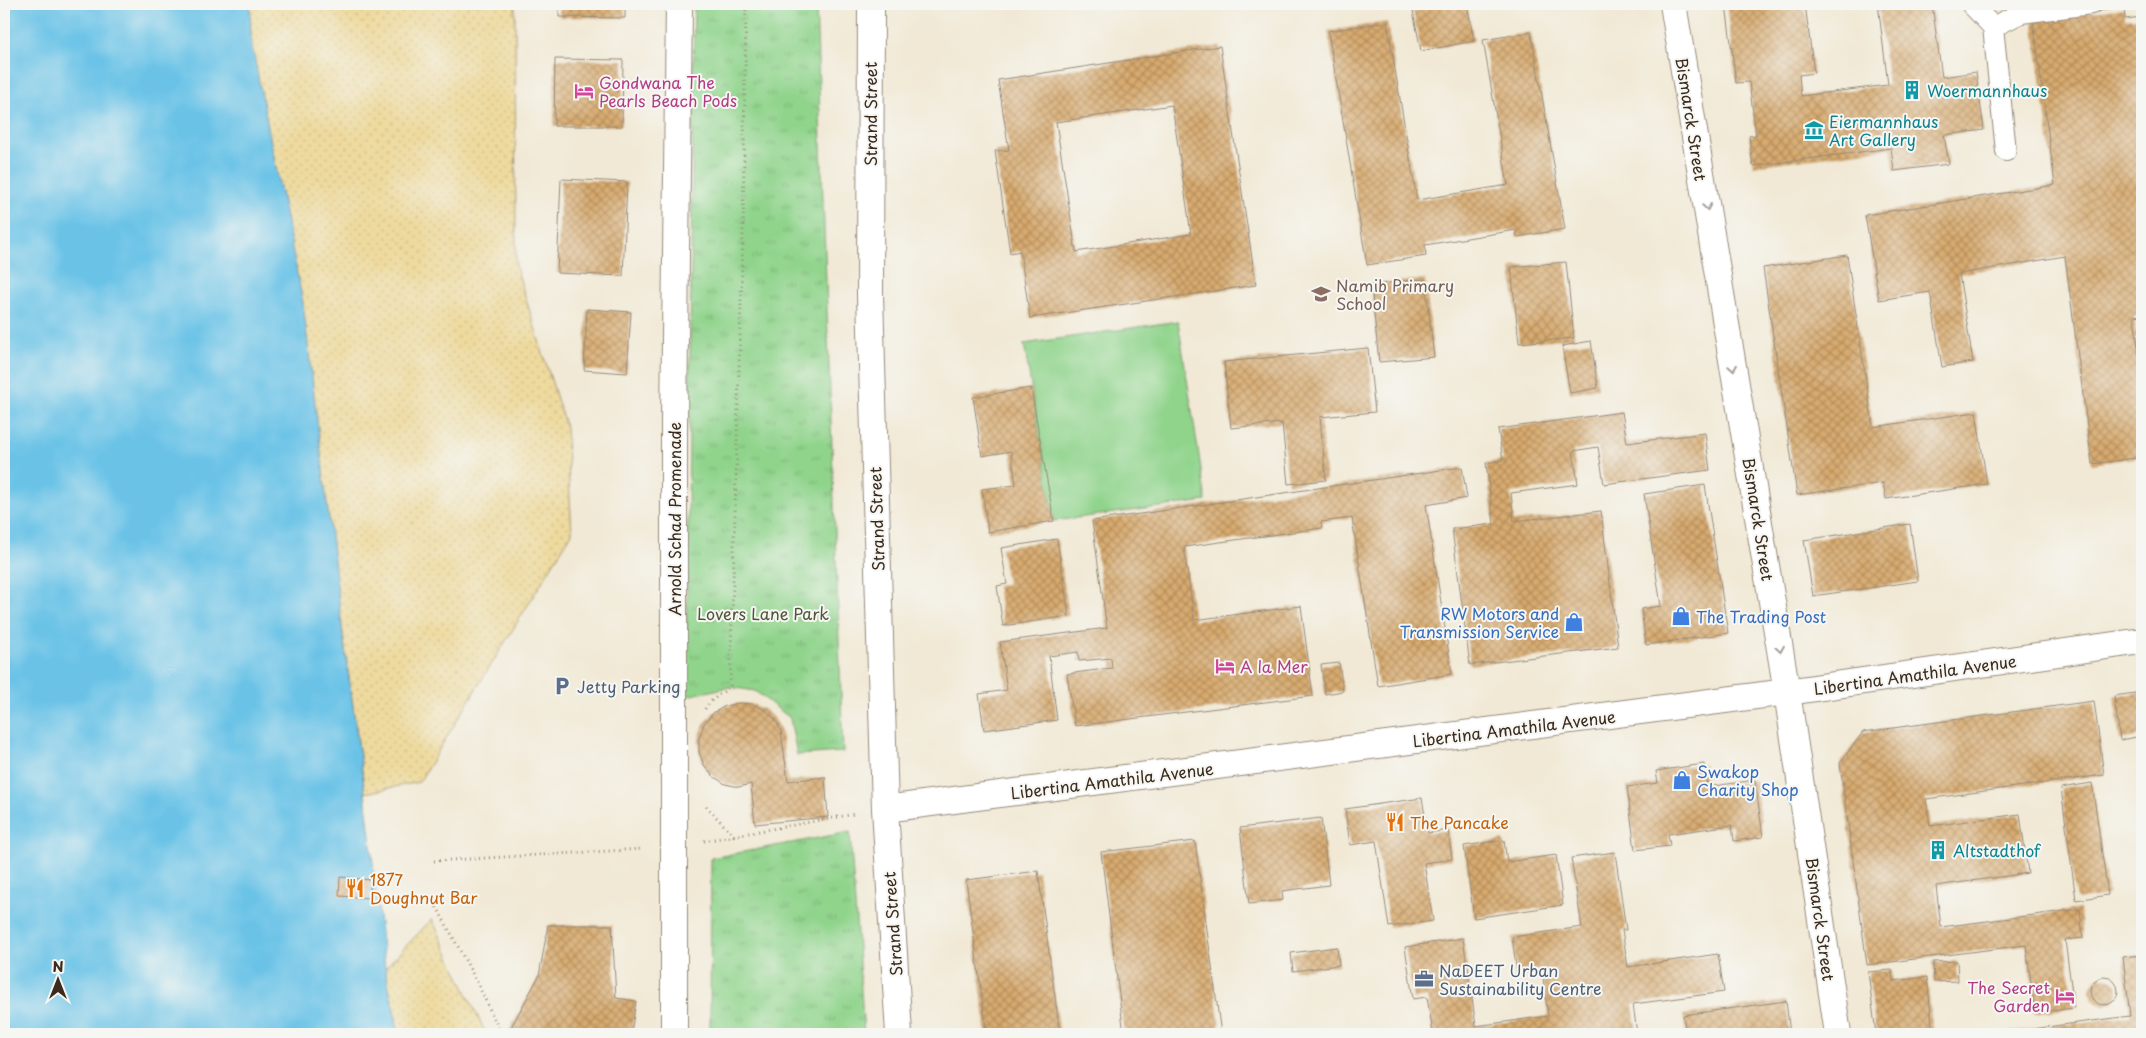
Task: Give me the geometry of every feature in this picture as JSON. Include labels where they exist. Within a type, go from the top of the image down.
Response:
[{"type":"street","name":"Arnold Schad Promenade","points":[[674,1034],[674,442],[679,4]]},
{"type":"street","name":"Strand Street","points":[[871,4],[870,295],[885,809],[899,1034]]},
{"type":"street","name":"Bismarck Street","points":[[1673,4],[1787,692],[1838,1034]]},
{"type":"street","points":[[1971,4],[1993,27],[2006,152]]},
{"type":"street","points":[[1993,27],[2021,13],[2091,4]]},
{"type":"street","name":"Libertina Amathila Avenue","points":[[885,809],[1787,692],[2142,641]]},
{"type":"path","points":[[699,716],[710,702],[730,687],[743,230],[746,4]]},
{"type":"path","points":[[701,798],[709,812],[734,836]]},
{"type":"path","points":[[432,898],[479,986],[501,1034]]},
{"type":"green space","name":"Lovers Lane Park","points":[[694,4],[816,4],[843,752],[797,755],[790,718],[755,691],[730,687],[686,696]]},
{"type":"green space","points":[[1178,321],[1206,501],[1054,521],[1024,344]]},
{"type":"green space","points":[[850,832],[864,1034],[710,1034],[711,858]]},
{"type":"sand","points":[[250,4],[515,4],[516,267],[566,428],[572,533],[419,782],[365,793],[342,627],[251,41]]},
{"type":"sand","points":[[432,919],[486,1034],[399,1034],[385,968]]},
{"type":"water","points":[[4,4],[250,4],[251,41],[303,303],[342,627],[365,793],[385,968],[399,1034],[4,1034]]},
{"type":"building","points":[[559,4],[625,4],[625,18],[559,17]]},
{"type":"building","points":[[1449,4],[1467,4],[1474,41],[1421,51],[1413,11]]},
{"type":"building","name":"Woermannhaus","points":[[1726,4],[1805,4],[1814,73],[1799,75],[1801,96],[1888,85],[1878,4],[1932,4],[1942,77],[1976,72],[1984,130],[1944,135],[1949,164],[1894,171],[1891,148],[1753,166],[1749,136],[1756,135],[1749,82],[1736,83]]},
{"type":"building","points":[[2124,8],[2125,19],[2142,17],[2142,315],[2134,316],[2142,379],[2142,457],[2092,464],[2065,256],[1959,274],[1973,362],[1942,367],[1930,292],[1879,300],[1865,215],[2055,185],[2033,19]]},
{"type":"building","points":[[1387,22],[1417,200],[1508,185],[1483,40],[1531,32],[1565,229],[1517,237],[1516,230],[1425,245],[1426,256],[1367,265],[1328,31]]},
{"type":"building","points":[[1220,46],[1256,285],[1030,318],[1020,251],[1010,253],[995,151],[1009,150],[998,80]],"holes":[[[1172,105],[1191,234],[1076,252],[1056,122]]]},
{"type":"building","points":[[555,59],[623,60],[622,126],[554,126]]},
{"type":"building","points":[[561,179],[627,182],[623,276],[557,273]]},
{"type":"building","points":[[1847,255],[1873,427],[1976,412],[1987,484],[1886,499],[1883,483],[1797,495],[1763,268]]},
{"type":"building","points":[[1566,262],[1574,338],[1519,343],[1511,267]]},
{"type":"building","points":[[1425,279],[1434,357],[1379,362],[1371,285]]},
{"type":"building","points":[[587,309],[631,312],[627,373],[584,370]]},
{"type":"building","points":[[1591,341],[1598,388],[1570,393],[1562,346]]},
{"type":"building","points":[[1368,348],[1375,412],[1320,417],[1326,480],[1288,484],[1282,423],[1231,428],[1224,362]]},
{"type":"building","points":[[1031,388],[1054,521],[988,532],[982,489],[1016,485],[1011,451],[982,456],[973,397]]},
{"type":"building","points":[[1622,412],[1627,443],[1705,433],[1710,470],[1604,484],[1598,447],[1573,451],[1578,484],[1511,493],[1514,521],[1601,511],[1618,647],[1470,665],[1452,529],[1494,524],[1486,463],[1503,460],[1498,429]]},
{"type":"building","points":[[1462,467],[1467,498],[1426,505],[1452,674],[1378,686],[1352,518],[1321,522],[1322,528],[1184,547],[1194,620],[1301,606],[1313,696],[1075,726],[1067,674],[1112,668],[1111,658],[1079,661],[1078,652],[1049,656],[1057,720],[984,730],[979,694],[1007,690],[1000,642],[1107,628],[1092,521]]},
{"type":"building","points":[[1705,485],[1728,633],[1646,645],[1641,609],[1661,606],[1644,494]]},
{"type":"building","points":[[1910,524],[1918,581],[1813,596],[1804,540]]},
{"type":"building","points":[[1057,539],[1069,616],[1003,626],[997,586],[1007,584],[1001,548]]},
{"type":"building","points":[[1339,663],[1343,691],[1325,694],[1321,665]]},
{"type":"building","points":[[2142,692],[2142,736],[2120,740],[2114,696]]},
{"type":"building","name":"Altstadthof","points":[[2094,701],[2104,775],[1926,799],[1930,826],[2020,814],[2028,873],[1936,886],[1941,927],[2080,909],[2083,938],[2065,940],[2074,1008],[2035,1013],[2026,945],[1867,965],[1840,763],[1863,732]]},
{"type":"building","points":[[739,703],[752,704],[765,710],[775,719],[781,731],[788,781],[825,777],[828,817],[755,824],[751,784],[739,787],[725,784],[713,776],[704,765],[699,752],[699,738],[704,724],[713,713],[725,706]]},
{"type":"building","points":[[1704,764],[1707,787],[1755,780],[1763,837],[1734,841],[1732,825],[1668,834],[1670,846],[1635,850],[1627,787],[1658,783],[1656,771]]},
{"type":"building","points":[[2092,783],[2108,895],[2076,900],[2061,788]]},
{"type":"building","points":[[1422,798],[1428,833],[1448,830],[1452,859],[1424,863],[1433,921],[1389,927],[1376,841],[1350,845],[1345,809]]},
{"type":"building","points":[[1321,818],[1329,885],[1282,891],[1283,900],[1249,904],[1240,828]]},
{"type":"building","points":[[1504,840],[1507,862],[1556,855],[1563,905],[1474,918],[1464,846]]},
{"type":"building","points":[[1195,841],[1221,1034],[1124,1034],[1101,852]]},
{"type":"building","points":[[1615,852],[1626,930],[1622,930],[1628,967],[1718,954],[1724,992],[1633,1004],[1637,1034],[1429,1034],[1433,1033],[1427,997],[1413,999],[1405,947],[1463,938],[1476,1026],[1548,1016],[1542,970],[1517,974],[1512,937],[1582,927],[1571,858]]},
{"type":"building","points":[[1038,871],[1060,1034],[987,1034],[966,880]]},
{"type":"building","name":"1877 Doughnut Bar","points":[[340,877],[371,880],[369,898],[339,896]]},
{"type":"building","points":[[548,925],[612,925],[616,998],[636,1001],[631,1034],[513,1034],[509,1031],[539,976]]},
{"type":"building","points":[[1337,947],[1339,965],[1293,971],[1291,953]]},
{"type":"building","points":[[2142,955],[2142,1034],[1994,1034],[2130,1016],[2123,957]]},
{"type":"building","points":[[1957,961],[1958,981],[1934,982],[1933,962]]},
{"type":"building","points":[[1892,970],[1893,981],[1927,977],[1933,1034],[1876,1034],[1868,972]]},
{"type":"building","points":[[2104,977],[2114,981],[2118,991],[2114,1001],[2104,1005],[2094,1001],[2090,991],[2094,981]]},
{"type":"building","points":[[1786,1001],[1790,1034],[1686,1034],[1683,1015]]},
{"type":"place","name":"Woermannhaus","points":[[1912,90]]},
{"type":"place","name":"Gondwana The Pearls Beach Pods","points":[[584,91]]},
{"type":"place","name":"Eiermannhaus Art Gallery","points":[[1814,130]]},
{"type":"place","name":"Namib Primary School","points":[[1321,294]]},
{"type":"place","name":"The Trading Post","points":[[1681,616]]},
{"type":"place","name":"RW Motors and Transmission Service","points":[[1574,622]]},
{"type":"place","name":"A la Mer","points":[[1225,666]]},
{"type":"place","name":"Jetty Parking","points":[[562,686]]},
{"type":"place","name":"Swakop Charity Shop","points":[[1682,780]]},
{"type":"place","name":"The Pancake","points":[[1395,822]]},
{"type":"place","name":"Altstadthof","points":[[1938,850]]},
{"type":"place","name":"1877 Doughnut Bar","points":[[355,888]]},
{"type":"place","name":"NaDEET Urban Sustainability Centre","points":[[1424,979]]},
{"type":"place","name":"The Secret Garden","points":[[2065,996]]}]
